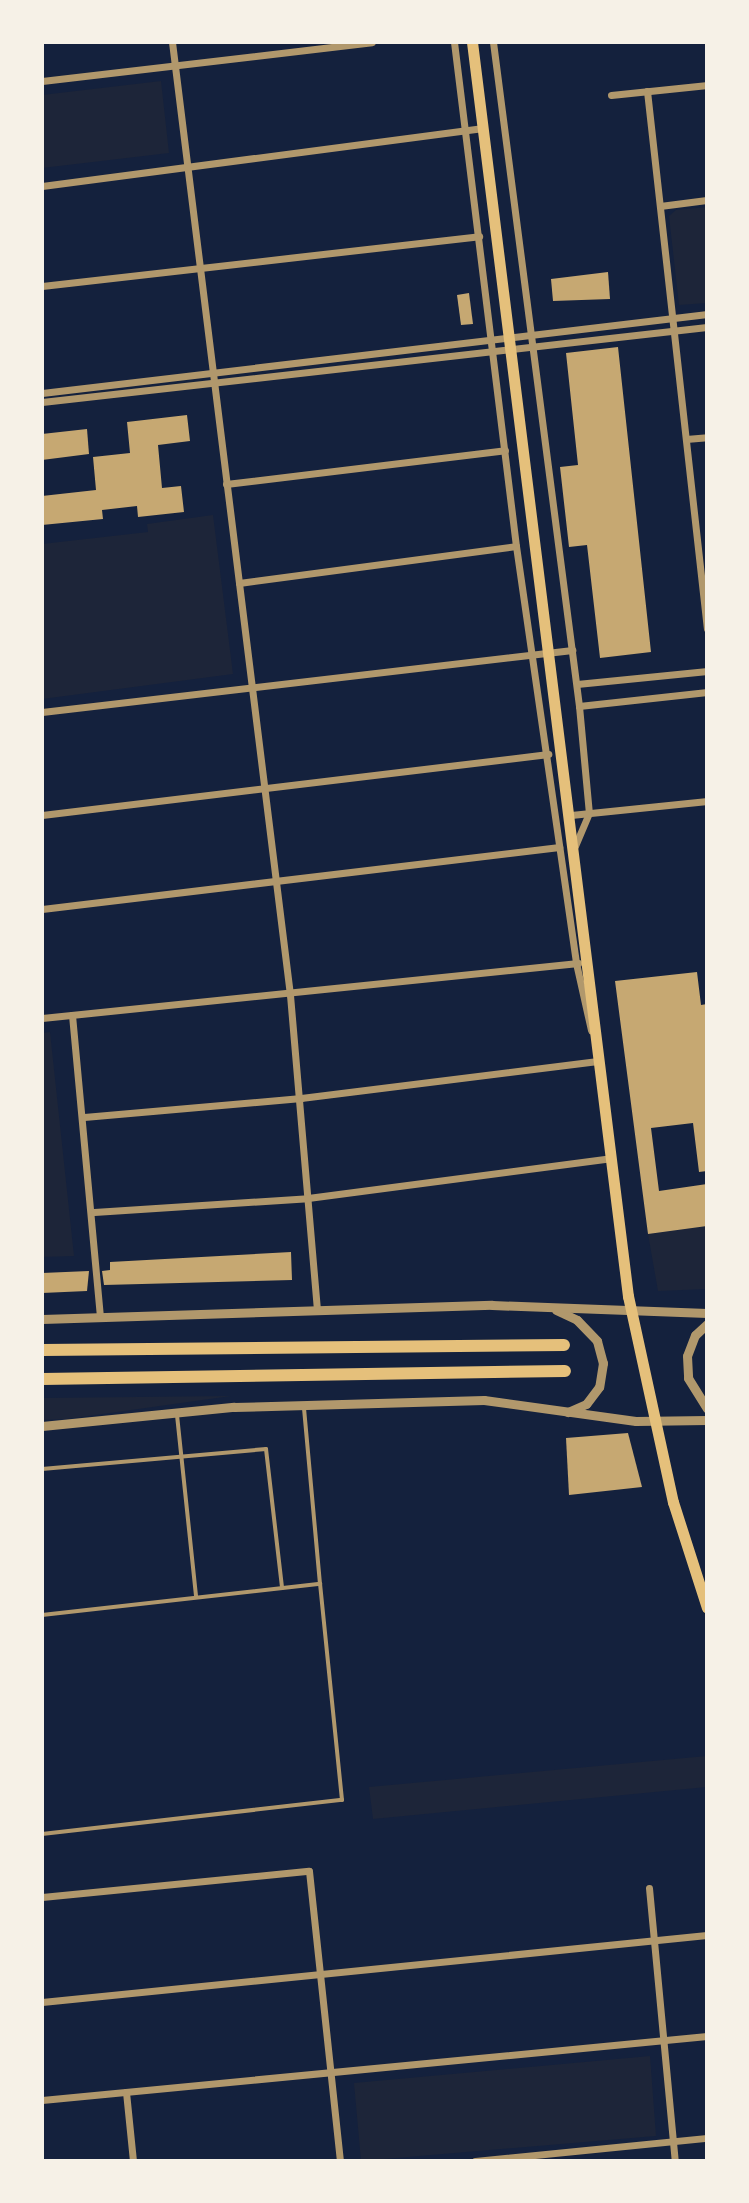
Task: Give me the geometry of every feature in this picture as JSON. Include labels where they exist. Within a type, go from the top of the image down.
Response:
[{"type":"highway","points":[[42,1350],[564,1345]]},
{"type":"highway","points":[[42,1379],[565,1371]]},
{"type":"main road","points":[[472,42],[575,846],[582,962],[631,1311],[673,1502],[707,1608]]},
{"type":"street","points":[[172,42],[211,379],[277,881],[301,1098],[317,1311]]},
{"type":"street","points":[[42,81],[372,42]]},
{"type":"street","points":[[42,1018],[290,995],[582,962],[559,847],[516,546],[454,42]]},
{"type":"street","points":[[493,42],[529,347],[577,684],[589,813],[575,846]]},
{"type":"street","points":[[611,95],[707,85]]},
{"type":"street","points":[[647,91],[686,439],[703,559],[707,629]]},
{"type":"street","points":[[42,186],[185,171],[481,128]]},
{"type":"street","points":[[660,206],[707,200]]},
{"type":"street","points":[[42,286],[197,265],[479,236]]},
{"type":"street","points":[[42,402],[490,338],[707,314]]},
{"type":"street","points":[[42,393],[211,379],[707,327]]},
{"type":"street","points":[[686,439],[707,437]]},
{"type":"street","points":[[226,484],[505,450]]},
{"type":"street","points":[[239,583],[516,546]]},
{"type":"street","points":[[42,712],[572,650]]},
{"type":"street","points":[[577,684],[707,671]]},
{"type":"street","points":[[579,706],[707,692]]},
{"type":"street","points":[[42,815],[548,754]]},
{"type":"street","points":[[571,815],[707,801]]},
{"type":"street","points":[[42,909],[559,847]]},
{"type":"street","points":[[72,1015],[94,1212],[100,1316]]},
{"type":"street","points":[[84,1117],[301,1098],[597,1056]]},
{"type":"street","points":[[94,1212],[308,1198],[610,1158]]},
{"type":"street","points":[[554,1308],[577,1320],[597,1341],[603,1363],[599,1387],[586,1404],[568,1412]]},
{"type":"street","points":[[42,1319],[554,1308],[707,1313]]},
{"type":"street","points":[[707,1324],[695,1335],[687,1356],[688,1378],[707,1409]]},
{"type":"street","points":[[42,1426],[303,1403],[484,1400],[654,1420],[707,1420]]},
{"type":"street","points":[[42,1897],[309,1871],[340,2161]]},
{"type":"street","points":[[649,1888],[675,2161]]},
{"type":"street","points":[[42,2002],[707,1935]]},
{"type":"street","points":[[42,2100],[707,2036]]},
{"type":"street","points":[[126,2092],[133,2161]]},
{"type":"street","points":[[475,2161],[707,2138]]},
{"type":"lane","points":[[42,1834],[342,1800],[303,1403]]},
{"type":"lane","points":[[177,1415],[196,1597]]},
{"type":"lane","points":[[42,1469],[266,1449],[282,1588]]},
{"type":"lane","points":[[42,1615],[320,1584]]},
{"type":"shaded area","points":[[161,81],[169,153],[42,168],[42,95]]},
{"type":"shaded area","points":[[707,207],[707,303],[679,305],[669,216],[676,210]]},
{"type":"shaded area","points":[[213,515],[233,674],[42,699],[42,544],[148,532],[147,524]]},
{"type":"shaded area","points":[[50,1032],[74,1256],[42,1257],[42,1033]]},
{"type":"shaded area","points":[[707,1226],[707,1289],[658,1291],[648,1234]]},
{"type":"shaded area","points":[[231,1396],[67,1419],[42,1420],[42,1398]]},
{"type":"shaded area","points":[[707,1756],[707,1787],[373,1819],[369,1787]]},
{"type":"shaded area","points":[[650,2056],[656,2136],[361,2161],[354,2083]]},
{"type":"building","points":[[608,272],[610,299],[553,301],[551,279]]},
{"type":"building","points":[[469,293],[473,324],[461,325],[457,295]]},
{"type":"building","points":[[618,347],[651,652],[600,658],[587,545],[569,547],[560,467],[578,465],[566,353]]},
{"type":"building","points":[[187,415],[190,441],[158,445],[162,488],[181,486],[184,512],[138,517],[137,506],[102,510],[103,519],[42,525],[42,496],[96,490],[93,457],[130,453],[127,422]]},
{"type":"building","points":[[87,429],[89,454],[42,460],[42,434]]},
{"type":"building","points":[[697,972],[701,1005],[707,1004],[707,1171],[699,1172],[693,1123],[651,1128],[659,1191],[707,1184],[707,1226],[648,1234],[615,981]]},
{"type":"building","points":[[291,1252],[292,1280],[104,1285],[102,1271],[110,1270],[110,1262]]},
{"type":"building","points":[[89,1271],[87,1291],[42,1293],[42,1273]]},
{"type":"building","points":[[628,1433],[642,1487],[569,1495],[566,1438]]}]
